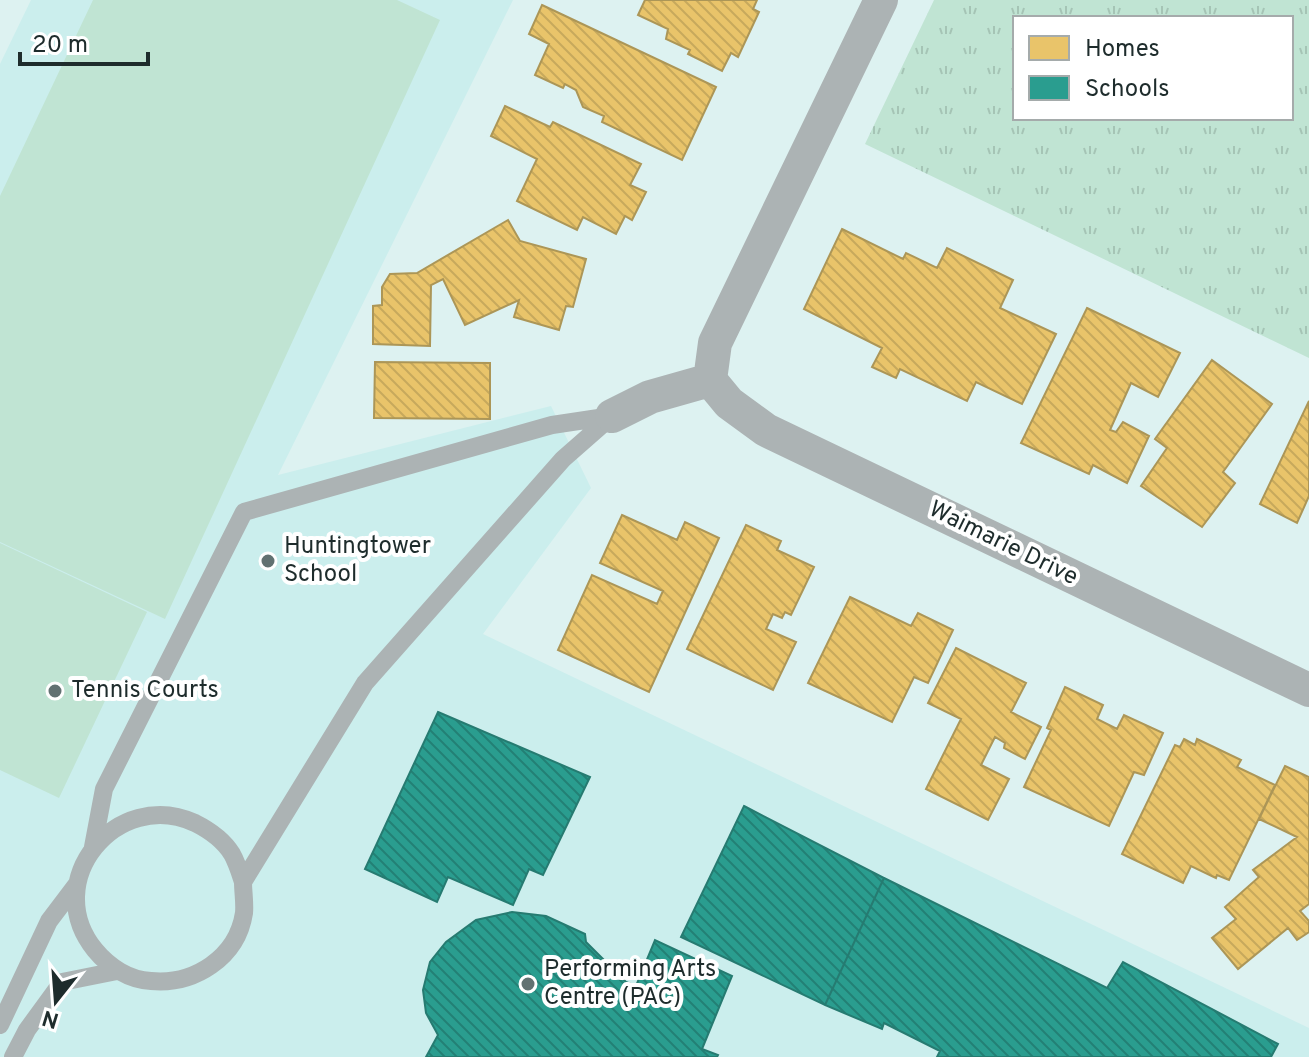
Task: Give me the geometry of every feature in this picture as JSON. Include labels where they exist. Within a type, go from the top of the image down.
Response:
[{"type":"street","points":[[612,416],[650,397],[710,380],[715,343],[881,0]]},
{"type":"street","name":"Waimarie Drive","points":[[710,380],[729,403],[766,430],[1309,690]]},
{"type":"lane","points":[[93,847],[118,826],[148,815],[180,816],[209,830],[231,852],[243,882],[244,913],[233,942],[216,962],[194,976],[168,983],[142,981],[117,971],[88,943],[76,904],[77,884],[93,847],[104,789],[244,512],[552,425],[612,416]]},
{"type":"lane","points":[[243,882],[365,683],[563,459],[612,416]]},
{"type":"lane","points":[[0,1025],[49,921],[77,884]]},
{"type":"lane","points":[[13,1057],[27,1030],[62,982],[117,971]]},
{"type":"shaded area","name":"Huntingtower School","points":[[31,0],[513,0],[278,475],[551,406],[591,488],[483,634],[1309,1028],[1309,1057],[0,1057],[0,64]]},
{"type":"green space","points":[[93,0],[397,0],[440,20],[165,619],[0,542],[0,196]]},
{"type":"green space","points":[[934,0],[1309,0],[1309,358],[865,144]]},
{"type":"green space","name":"Tennis Courts","points":[[0,543],[147,612],[59,798],[0,770]]},
{"type":"building: Homes","points":[[645,0],[757,0],[753,9],[759,12],[738,57],[731,53],[722,71],[666,39],[668,29],[638,15]]},
{"type":"building: Homes","points":[[542,5],[716,87],[682,160],[602,122],[604,116],[583,107],[576,90],[565,84],[563,88],[535,75],[549,44],[529,34]]},
{"type":"building: Homes","points":[[505,106],[550,127],[553,122],[641,164],[630,185],[646,192],[632,220],[625,216],[616,234],[583,217],[577,230],[517,201],[537,159],[491,136]]},
{"type":"building: Homes","points":[[508,220],[520,241],[586,259],[573,307],[566,306],[559,330],[514,317],[519,300],[465,325],[443,279],[431,285],[430,346],[373,344],[373,306],[382,305],[382,287],[390,274],[417,273]]},
{"type":"building: Homes","points":[[842,229],[903,259],[906,253],[937,268],[947,248],[1013,280],[1000,308],[1056,334],[1022,404],[976,382],[967,401],[900,369],[896,378],[872,367],[882,348],[804,309]]},
{"type":"building: Homes","points":[[1087,308],[1180,353],[1158,397],[1131,383],[1110,430],[1116,432],[1123,422],[1149,436],[1127,483],[1093,465],[1089,474],[1021,443]]},
{"type":"building: Homes","points":[[1212,360],[1272,404],[1223,472],[1235,483],[1202,527],[1141,486],[1167,448],[1155,439]]},
{"type":"building: Homes","points":[[375,362],[490,363],[490,419],[374,418]]},
{"type":"building: Homes","points":[[1309,401],[1309,496],[1297,523],[1260,504]]},
{"type":"building: Homes","points":[[622,515],[677,540],[685,522],[719,538],[649,692],[558,650],[592,575],[657,604],[663,591],[600,563]]},
{"type":"building: Homes","points":[[746,525],[781,541],[777,550],[814,567],[791,615],[785,612],[782,618],[773,614],[766,629],[796,642],[773,690],[687,649]]},
{"type":"building: Homes","points":[[850,597],[911,626],[918,613],[953,630],[928,683],[914,677],[892,722],[808,683]]},
{"type":"building: Homes","points":[[956,648],[1026,683],[1011,712],[1041,727],[1025,759],[1004,748],[1005,743],[995,737],[981,765],[1009,779],[988,820],[926,789],[961,719],[928,703]]},
{"type":"building: Homes","points":[[1065,687],[1103,705],[1097,719],[1117,729],[1124,715],[1163,733],[1144,775],[1134,772],[1109,826],[1024,787],[1051,730],[1047,728]]},
{"type":"building: Homes","points":[[1184,739],[1195,745],[1197,739],[1241,760],[1237,767],[1275,785],[1229,880],[1217,875],[1216,878],[1191,866],[1183,883],[1122,854],[1175,745],[1180,747]]},
{"type":"building: Homes","points":[[1285,766],[1309,777],[1309,904],[1300,911],[1309,921],[1309,932],[1297,940],[1288,928],[1238,969],[1212,938],[1236,919],[1225,907],[1259,877],[1253,870],[1297,837],[1259,819]]},
{"type":"building: Schools","points":[[438,712],[590,777],[543,875],[529,869],[513,905],[448,877],[437,902],[365,869]]},
{"type":"building: Schools","points":[[744,806],[884,878],[825,1005],[681,937]]},
{"type":"building: Schools","points":[[884,878],[1107,988],[1123,962],[1278,1044],[1271,1057],[937,1057],[940,1051],[884,1023],[882,1029],[825,1005]]},
{"type":"building: Schools","name":"Performing Arts Centre (PAC)","points":[[512,912],[546,916],[585,934],[586,942],[626,982],[636,986],[655,940],[732,976],[702,1049],[717,1057],[426,1057],[438,1035],[426,1013],[423,990],[430,962],[446,942],[476,920]]},
{"type":"place","name":"Huntingtower School","points":[[268,561]]},
{"type":"place","name":"Tennis Courts","points":[[55,691]]},
{"type":"place","name":"Performing Arts Centre (PAC)","points":[[528,984]]}]
